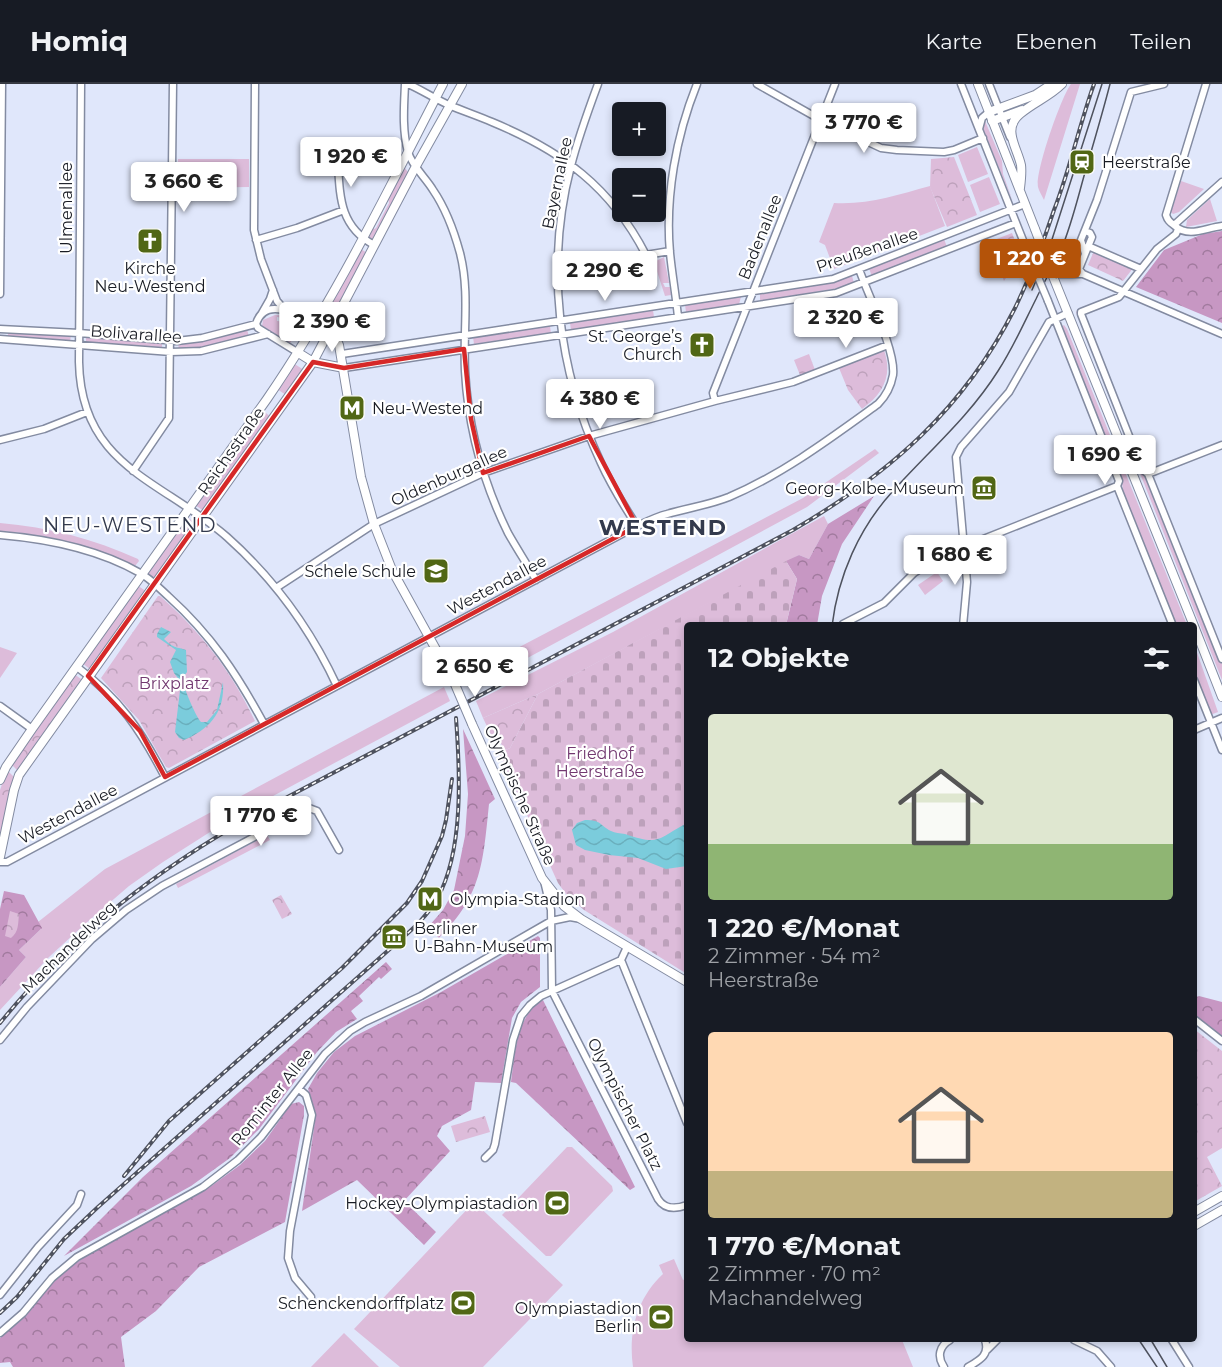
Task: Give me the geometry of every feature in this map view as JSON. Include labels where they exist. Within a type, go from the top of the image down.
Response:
[{"type":"main road","name":"Reichsstraße","points":[[0,780],[6,767],[32,729],[270,394],[297,352],[362,238],[443,84]]},
{"type":"main road","name":"Reichsstraße","points":[[0,857],[19,774],[313,362],[416,166],[462,84]]},
{"type":"main road","points":[[978,84],[1192,622]]},
{"type":"main road","points":[[1000,113],[1052,84]]},
{"type":"main road","points":[[991,116],[1031,106],[1047,98],[1062,84]]},
{"type":"main road","points":[[1020,192],[1021,168],[1011,140],[1011,131],[1014,121],[1031,106]]},
{"type":"main road","points":[[314,325],[336,337],[342,354]]},
{"type":"main road","points":[[297,352],[313,362],[344,368]]},
{"type":"main road","name":"Olympische Straße","points":[[342,354],[361,477],[374,524],[392,570],[430,636],[453,682],[542,878],[564,906],[581,919],[684,980]]},
{"type":"main road","points":[[1197,634],[1222,696]]},
{"type":"main road","points":[[1197,1210],[1220,1198],[1222,1209],[1197,1224]]},
{"type":"street","points":[[0,294],[2,84]]},
{"type":"street","name":"Ulmenallee","points":[[81,84],[79,344],[80,380],[87,412],[107,447],[133,471],[189,509],[239,548],[276,588],[309,635],[337,686]]},
{"type":"street","points":[[133,471],[169,418],[173,84]]},
{"type":"street","points":[[255,84],[254,216],[256,240],[273,289],[284,309]]},
{"type":"street","points":[[536,580],[510,535],[483,473],[471,419],[464,349],[465,283],[457,243],[447,215],[408,152],[404,131],[406,84],[450,106],[493,122],[530,140],[591,180],[610,199],[633,229],[646,255],[670,251]]},
{"type":"street","name":"Bayernallee","points":[[598,84],[571,166],[559,229],[557,299],[573,385],[590,436],[605,472],[637,526]]},
{"type":"street","points":[[678,317],[670,251],[670,204],[676,157],[697,84]]},
{"type":"street","points":[[757,84],[821,120],[881,148],[944,152],[983,138]]},
{"type":"street","name":"Badenallee","points":[[715,401],[713,393],[835,84]]},
{"type":"street","points":[[961,84],[1048,301],[1052,321],[1119,481],[1117,486],[1171,622]]},
{"type":"street","points":[[989,84],[1011,140]]},
{"type":"street","points":[[1085,254],[1081,243],[1131,92],[1164,84]]},
{"type":"street","points":[[1206,84],[1167,208],[1167,219],[1187,233],[1222,226]]},
{"type":"street","points":[[980,130],[982,118],[991,116]]},
{"type":"street","points":[[338,165],[339,188],[344,210],[355,232],[374,245]]},
{"type":"street","points":[[1222,182],[1176,227],[1176,234],[1157,249],[1125,292],[1119,297],[1081,312],[1142,469],[1148,474],[1222,659]]},
{"type":"street","name":"Preußenallee","points":[[342,354],[833,279],[1025,204]]},
{"type":"street","points":[[256,240],[297,228],[344,210]]},
{"type":"street","name":"Preußenallee","points":[[344,368],[836,293],[1016,223]]},
{"type":"street","points":[[1081,271],[1091,235],[1085,231]]},
{"type":"street","points":[[1088,246],[1141,269]]},
{"type":"street","points":[[1048,264],[1062,261],[1125,292],[1222,334]]},
{"type":"street","name":"Westendallee","points":[[0,862],[7,862],[164,775],[337,686],[637,526],[665,514],[707,505],[731,496],[781,470],[827,441],[884,398],[893,375],[888,345],[859,269]]},
{"type":"street","points":[[1035,269],[1055,277],[1081,271]]},
{"type":"street","points":[[273,289],[270,299],[255,324],[297,352]]},
{"type":"street","points":[[663,306],[664,320]]},
{"type":"street","points":[[261,315],[284,309],[295,312],[314,325]]},
{"type":"street","points":[[963,622],[968,582],[956,470],[958,452],[1009,392],[1052,321],[1068,313]]},
{"type":"street","name":"Bolivarallee","points":[[0,329],[171,341],[202,338],[255,324]]},
{"type":"street","name":"Bolivarallee","points":[[0,339],[171,352],[201,351],[268,334]]},
{"type":"street","name":"Oldenburgallee","points":[[276,588],[374,524],[483,473],[590,436],[793,382],[888,345]]},
{"type":"street","points":[[0,440],[44,429],[87,412]]},
{"type":"street","points":[[1148,474],[1222,445]]},
{"type":"street","points":[[847,622],[884,603],[922,566],[964,546],[1117,486]]},
{"type":"street","points":[[0,535],[45,540],[69,546],[102,556],[142,574],[216,646],[241,682],[264,724]]},
{"type":"street","points":[[76,667],[110,694],[126,713],[151,750],[164,775]]},
{"type":"street","points":[[1197,688],[1222,750]]},
{"type":"street","points":[[0,706],[32,729]]},
{"type":"street","points":[[1197,729],[1222,718]]},
{"type":"street","name":"Machandelweg","points":[[0,1040],[27,1007],[92,939],[126,910],[162,886],[309,808],[317,811],[339,850]]},
{"type":"street","name":"Olympische Straße","points":[[542,878],[552,921]]},
{"type":"street","points":[[552,921],[570,917],[581,919]]},
{"type":"street","name":"Rominter Allee","points":[[0,1333],[22,1313],[52,1278],[77,1257],[203,1187],[230,1167],[261,1137],[325,1053],[350,1031],[438,987],[552,921]]},
{"type":"street","name":"Olympischer Platz","points":[[552,921],[552,991],[661,1204],[669,1208],[684,1206]]},
{"type":"street","points":[[485,1158],[493,1150],[495,1144],[513,1040],[520,1021],[530,1005],[541,996],[621,960],[627,947]]},
{"type":"street","points":[[621,960],[684,1116]]},
{"type":"street","points":[[1197,1021],[1222,1041]]},
{"type":"street","points":[[298,1089],[306,1095],[312,1115],[290,1231],[288,1258],[295,1278],[311,1297]]},
{"type":"street","points":[[1,1292],[77,1205],[81,1194]]},
{"type":"street","points":[[944,1367],[940,1360],[940,1351],[947,1342]]},
{"type":"street","points":[[985,1342],[986,1350]]},
{"type":"street","points":[[968,1367],[982,1359],[986,1350],[995,1342]]},
{"type":"street","points":[[1078,1342],[1097,1351],[1111,1367]]},
{"type":"street","points":[[1173,1342],[1189,1367]]},
{"type":"highlighted area","points":[[464,349],[471,419],[483,473],[589,436],[637,526],[165,777],[140,731],[88,676],[313,362],[344,368]]},
{"type":"green space","points":[[1071,84],[1080,84],[1044,200],[1038,187],[1040,166],[1055,118]]},
{"type":"green space","points":[[985,121],[1002,161],[1003,174],[1013,202],[983,129]]},
{"type":"green space","points":[[977,147],[988,174],[968,182],[958,155]]},
{"type":"green space","points":[[954,157],[977,215],[947,227],[930,187],[931,159]]},
{"type":"green space","points":[[178,159],[249,159],[249,187],[177,188]]},
{"type":"green space","points":[[404,167],[408,172],[372,240],[368,236],[373,226],[374,229],[376,228]]},
{"type":"green space","points":[[989,177],[1000,204],[980,212],[970,185]]},
{"type":"green space","points":[[1181,181],[1204,189],[1179,212],[1173,214],[1171,212]]},
{"type":"green space","points":[[930,186],[945,226],[834,269],[825,245],[819,242],[834,203],[871,201]]},
{"type":"green space","points":[[1210,199],[1217,221],[1186,227],[1187,220]]},
{"type":"green space","points":[[1222,231],[1222,323],[1136,287],[1164,250],[1203,234]]},
{"type":"green space","points":[[1012,233],[1024,264],[1012,269],[1004,281],[989,242]]},
{"type":"green space","points":[[944,239],[947,247],[872,277],[869,268]]},
{"type":"green space","points":[[361,249],[367,253],[338,307],[332,303]]},
{"type":"green space","points":[[1094,251],[1134,267],[1123,281],[1088,265]]},
{"type":"green space","points":[[664,257],[669,283],[663,283],[665,287],[670,287],[671,295],[665,296],[654,262]]},
{"type":"green space","points":[[852,276],[854,283],[845,287],[760,301],[760,294],[835,282]]},
{"type":"green space","points":[[741,297],[739,304],[686,312],[685,305]]},
{"type":"green space","points":[[653,310],[654,317],[571,330],[570,323]]},
{"type":"green space","points":[[1079,310],[1141,472],[1148,480],[1222,664],[1222,680],[1076,312]]},
{"type":"green space","points":[[275,315],[291,316],[297,320],[295,323],[290,319],[277,317],[277,321],[288,322],[300,328],[290,343],[262,326],[263,320]]},
{"type":"green space","points":[[1064,325],[1067,329],[1186,622],[1173,622],[1124,499],[1122,482],[1061,327]]},
{"type":"green space","points":[[550,326],[551,333],[474,344],[473,337]]},
{"type":"green space","points":[[247,329],[249,337],[211,346],[179,350],[178,343],[200,341]]},
{"type":"green space","points":[[8,331],[71,335],[70,342],[8,338]]},
{"type":"green space","points":[[86,336],[162,343],[162,350],[86,342]]},
{"type":"green space","points":[[884,350],[887,359],[887,376],[881,391],[862,409],[848,390],[839,368]]},
{"type":"green space","points":[[809,354],[815,370],[800,375],[794,360]]},
{"type":"green space","points":[[293,363],[304,370],[286,395],[277,389]]},
{"type":"green space","points":[[262,410],[271,417],[204,511],[195,505]]},
{"type":"green space","points":[[875,449],[879,453],[807,507],[470,689],[464,676],[803,498]]},
{"type":"green space","points":[[874,496],[842,544],[822,596],[818,622],[787,622],[797,579],[786,561],[799,555],[809,559],[828,524]]},
{"type":"green space","points":[[186,516],[195,523],[155,579],[147,573]]},
{"type":"green space","points":[[824,516],[828,524],[809,559],[799,555],[538,694],[483,718],[476,701],[613,632]]},
{"type":"green space","points":[[0,523],[71,535],[105,545],[139,561],[135,566],[69,542],[0,531]]},
{"type":"green space","name":"Friedhof Heerstraße","points":[[786,561],[797,579],[787,622],[684,622],[684,972],[584,910],[566,894],[558,883],[499,753],[510,748],[538,694]]},
{"type":"green space","points":[[937,572],[943,581],[925,595],[918,585]]},
{"type":"green space","points":[[137,585],[147,592],[91,670],[82,663]]},
{"type":"green space","name":"Brixplatz","points":[[158,596],[175,609],[214,653],[236,686],[255,721],[169,768],[166,767],[139,720],[101,678]]},
{"type":"green space","points":[[0,647],[17,653],[0,678]]},
{"type":"green space","points":[[1197,652],[1218,712],[1210,715],[1197,682]]},
{"type":"green space","points":[[74,674],[84,681],[17,770],[11,764]]},
{"type":"green space","points":[[444,687],[450,701],[232,818],[129,886],[49,957],[0,1010],[0,987],[26,957],[19,950],[41,929],[38,922],[105,869]]},
{"type":"green space","points":[[538,694],[510,748],[499,753],[498,750],[503,748],[500,741],[495,743],[483,718]]},
{"type":"green space","points":[[463,729],[495,799],[489,804],[482,861],[472,892],[464,907],[439,938],[428,927],[443,910],[454,890],[465,836],[468,794]]},
{"type":"green space","points":[[9,772],[15,778],[0,849],[0,790],[6,773]]},
{"type":"green space","points":[[267,835],[270,840],[178,888],[176,884]]},
{"type":"green space","points":[[4,891],[24,895],[42,928],[19,950],[26,957],[0,987],[0,909]]},
{"type":"green space","points":[[281,895],[292,914],[282,919],[272,900]]},
{"type":"green space","points":[[10,911],[19,914],[17,930],[11,938],[5,936]]},
{"type":"green space","points":[[538,936],[540,938],[540,987],[521,1002],[512,1018],[501,1083],[475,1082],[471,1110],[442,1126],[437,1136],[450,1151],[404,1201],[436,1232],[424,1245],[357,1180],[302,1211],[316,1114],[308,1089],[317,1073],[334,1052],[355,1036],[441,992]]},
{"type":"green space","points":[[386,962],[392,969],[381,979],[379,977],[359,996],[363,1001],[351,1011],[357,1019],[336,1032],[317,1052],[259,1129],[230,1158],[191,1186],[64,1256],[143,1177]]},
{"type":"green space","points":[[1197,997],[1222,1002],[1222,1037],[1197,1017]]},
{"type":"green space","points":[[543,1000],[635,1187],[630,1190],[516,1083],[511,1082],[522,1025],[527,1015]]},
{"type":"green space","points":[[1197,1031],[1222,1051],[1222,1148],[1207,1157],[1222,1186],[1197,1200]]},
{"type":"green space","points":[[299,1102],[304,1106],[304,1115],[285,1222],[199,1267],[156,1311],[121,1337],[125,1367],[13,1367],[10,1362],[0,1363],[0,1338],[25,1317],[54,1281],[89,1254],[210,1187],[240,1165],[265,1141],[291,1104]]},
{"type":"green space","points":[[485,1116],[490,1132],[456,1142],[451,1126]]},
{"type":"green space","name":"Hockey-Olympiastadion","points":[[567,1147],[572,1147],[612,1186],[613,1191],[551,1256],[546,1256],[502,1215]]},
{"type":"green space","name":"Schenckendorffplatz","points":[[474,1202],[563,1285],[483,1367],[400,1367],[354,1329]]},
{"type":"green space","name":"Olympiastadion Berlin","points":[[674,1259],[684,1280],[684,1342],[903,1342],[913,1367],[633,1367],[632,1341],[636,1316],[654,1283],[663,1274],[659,1265]]},
{"type":"green space","points":[[344,1333],[379,1367],[311,1367]]},
{"type":"water","points":[[161,627],[171,632],[164,639],[173,646],[186,650],[187,672],[182,679],[201,722],[207,722],[217,710],[223,682],[221,702],[214,718],[201,731],[184,740],[179,738],[175,732],[181,682],[170,662],[176,650],[157,637]]},
{"type":"water","points":[[591,820],[614,832],[645,840],[658,839],[684,825],[684,866],[666,869],[638,858],[585,850],[576,845],[572,830],[577,823]]},
{"type":"tram line","points":[[1032,290],[1047,255],[1102,84]]},
{"type":"tram line","points":[[833,622],[845,571],[870,521],[893,491],[974,404],[1009,353],[1065,241],[1110,84]]},
{"type":"tram line","points":[[1140,1342],[1157,1367]]},
{"type":"tram line","points":[[1152,1342],[1167,1367]]},
{"type":"railway","points":[[0,1023],[28,990],[88,931],[120,904],[188,855],[261,811],[793,530],[828,509],[892,462],[948,408],[995,344],[1015,308],[1060,195],[1094,84]]},
{"type":"railway","points":[[0,1313],[17,1297],[64,1239],[98,1207],[405,935],[429,911],[446,880],[456,835],[459,786],[456,718]]},
{"type":"railway","points":[[124,1176],[169,1121],[342,968],[407,903],[422,881],[442,836],[452,779]]},
{"type":"place","name":"Heerstraße","points":[[1082,162]]},
{"type":"place","name":"Kirche Neu-Westend","points":[[150,241]]},
{"type":"place","name":"St. George’s Church","points":[[702,345]]},
{"type":"place","name":"Neu-Westend","points":[[352,408]]},
{"type":"place","name":"Georg-Kolbe-Museum","points":[[984,488]]},
{"type":"place","name":"Schele Schule","points":[[436,571]]},
{"type":"place","name":"Olympia-Stadion","points":[[430,899]]},
{"type":"place","name":"Berliner U-Bahn-Museum","points":[[394,937]]},
{"type":"place","name":"Hockey-Olympiastadion","points":[[557,1203]]},
{"type":"place","name":"Schenckendorffplatz","points":[[463,1303]]},
{"type":"place","name":"Olympiastadion Berlin","points":[[661,1317]]},
{"type":"district","name":"NEU-WESTEND","points":[[130,525]]},
{"type":"district","name":"WESTEND","points":[[663,527]]}]
